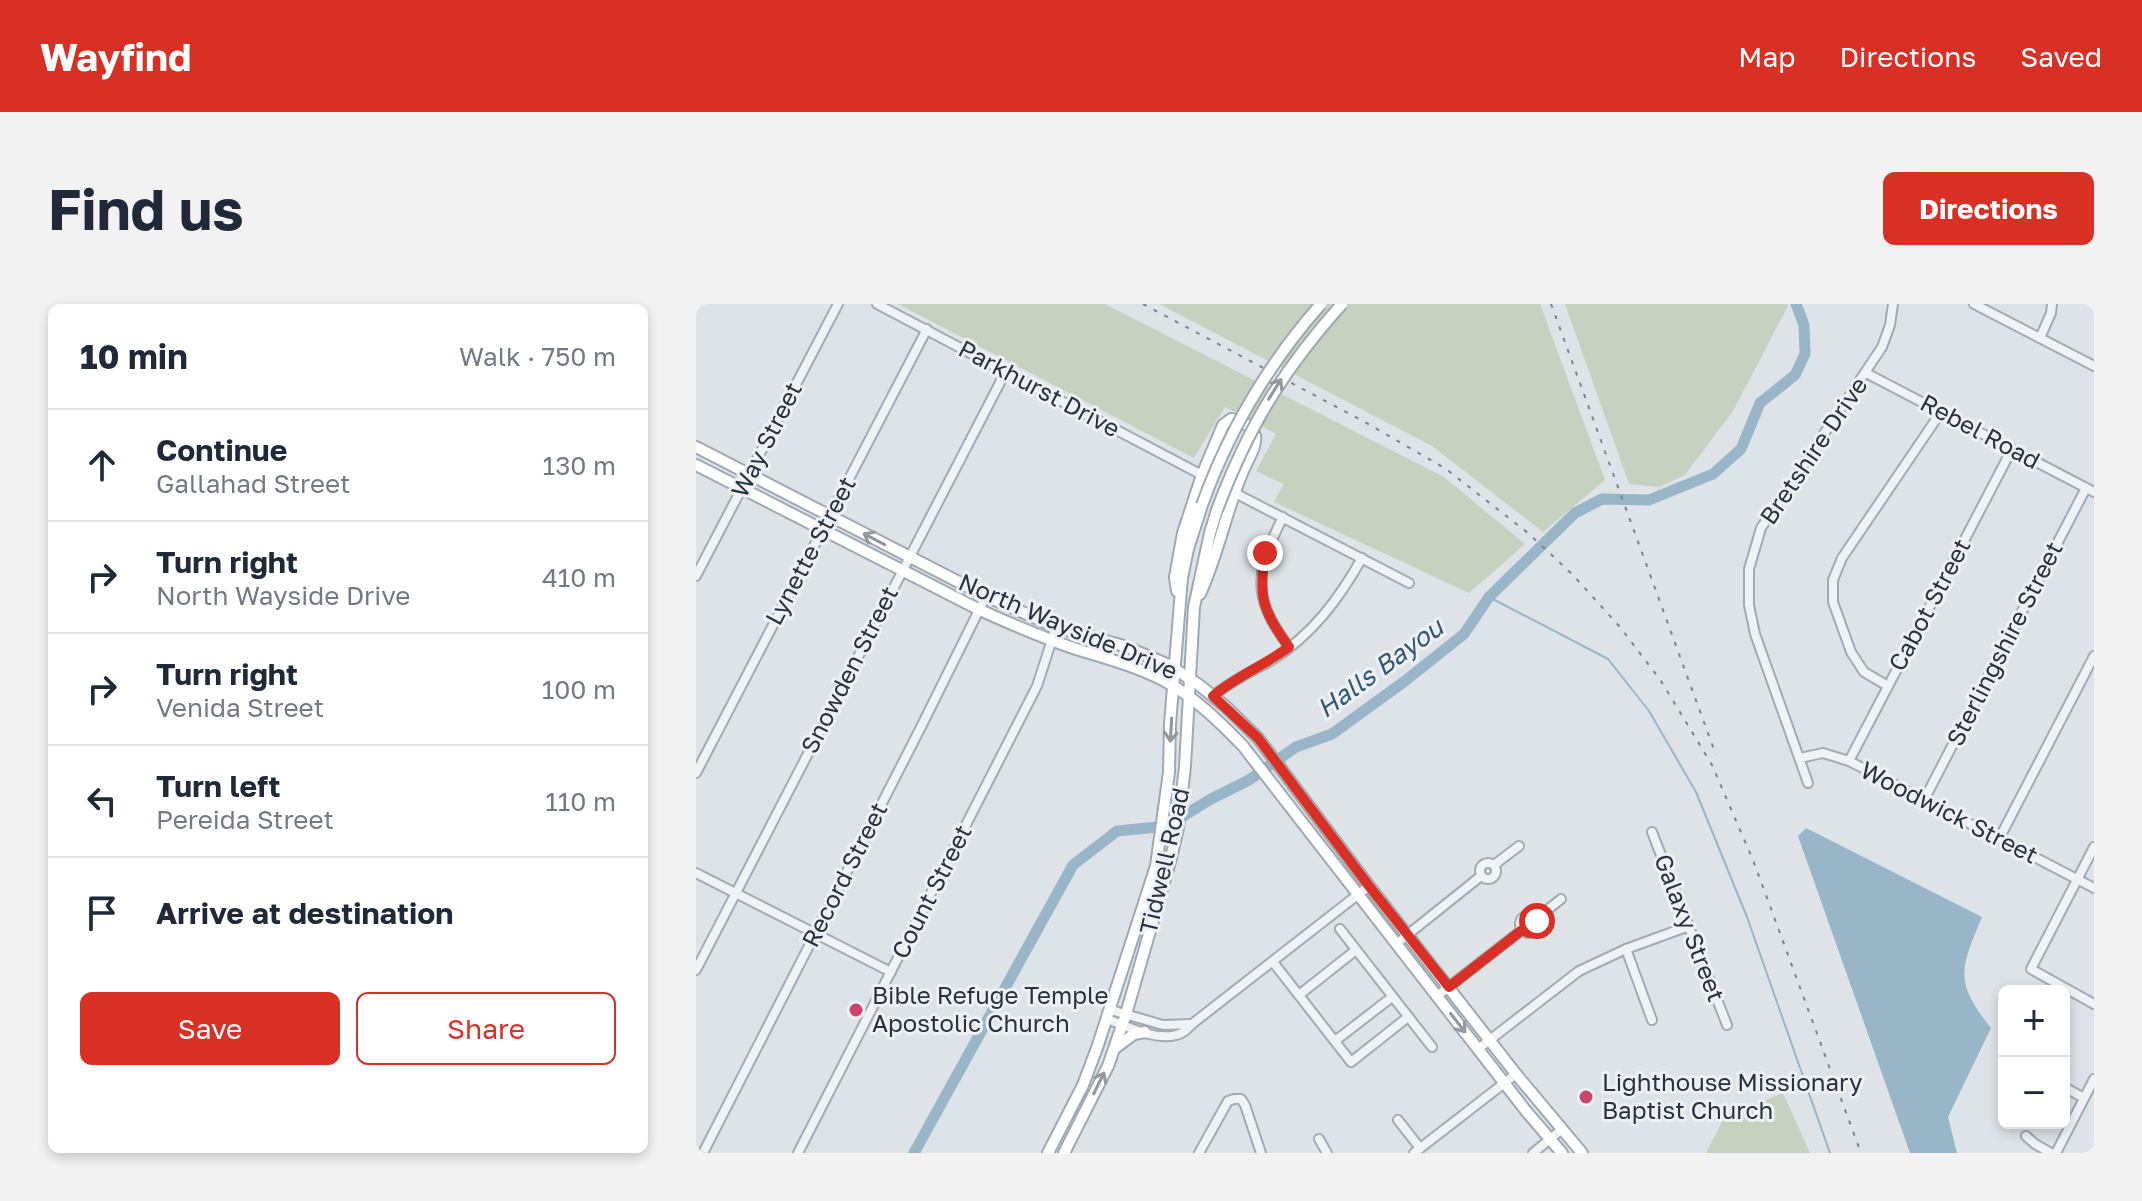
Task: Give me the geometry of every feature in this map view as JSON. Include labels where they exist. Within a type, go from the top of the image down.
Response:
[{"type":"main road","name":"Tidwell Road","points":[[1048,1153],[1083,1085],[1109,1015],[1156,866],[1169,772],[1179,606],[1188,549],[1202,505],[1225,447],[1251,398],[1278,357],[1321,304]]},
{"type":"main road","name":"Tidwell Road","points":[[1064,1153],[1108,1066],[1171,858],[1178,828],[1185,766],[1194,607],[1217,510],[1243,448],[1268,401],[1304,349],[1342,304]]},
{"type":"main road","points":[[1179,606],[1176,570],[1183,533],[1202,475],[1223,425],[1231,419],[1241,421],[1254,432],[1256,439],[1209,575],[1194,607]]},
{"type":"main road","name":"North Wayside Drive","points":[[696,447],[986,596],[1056,627],[1124,646],[1176,670],[1213,696],[1258,738],[1369,886],[1582,1153]]},
{"type":"main road","name":"North Wayside Drive","points":[[696,465],[980,610],[1052,641],[1119,661],[1165,681],[1214,716],[1280,792],[1504,1083],[1562,1153]]},
{"type":"main road","points":[[1113,1049],[1134,1034],[1145,1032]]},
{"type":"street","name":"Way Street","points":[[696,576],[838,304]]},
{"type":"street","name":"Parkhurst Drive","points":[[877,304],[1202,475]]},
{"type":"street","name":"Bretshire Drive","points":[[1808,783],[1755,634],[1749,605],[1749,569],[1761,528],[1882,347],[1893,304]]},
{"type":"street","points":[[1974,304],[2094,366]]},
{"type":"street","points":[[2040,338],[2052,304]]},
{"type":"street","name":"Lynette Street","points":[[696,773],[927,329]]},
{"type":"street","name":"Snowden Street","points":[[696,970],[1006,371]]},
{"type":"street","name":"Rebel Road","points":[[1866,373],[2090,490]]},
{"type":"street","points":[[1888,686],[1864,672],[1851,652],[1833,602],[1833,580],[1842,558],[1941,412]]},
{"type":"street","name":"Cabot Street","points":[[1849,761],[2012,449]]},
{"type":"street","name":"Sterlingshire Street","points":[[1924,800],[2090,490]]},
{"type":"street","points":[[1235,493],[1409,583]]},
{"type":"street","points":[[1283,517],[1265,553],[1261,577],[1267,614],[1289,647]]},
{"type":"street","points":[[1213,696],[1228,683],[1273,659],[1318,623],[1335,603],[1362,558]]},
{"type":"street","name":"Record Street","points":[[703,1153],[986,596]]},
{"type":"street","name":"Count Street","points":[[798,1153],[1037,686],[1056,627]]},
{"type":"street","points":[[1999,839],[2094,656]]},
{"type":"street","name":"Woodwick Street","points":[[1800,758],[1823,753],[1849,761],[2094,888]]},
{"type":"street","name":"Galaxy Street","points":[[1652,832],[1727,1025]]},
{"type":"street","points":[[1396,944],[1481,876],[1481,866],[1487,862],[1494,865],[1519,846]]},
{"type":"street","points":[[2094,847],[2031,969],[2094,1004]]},
{"type":"street","points":[[696,873],[891,972]]},
{"type":"street","points":[[1124,1019],[1156,1035],[1175,1036],[1183,1032],[1369,886]]},
{"type":"street","points":[[1437,996],[1522,930],[1529,933],[1534,931],[1536,919],[1561,899]]},
{"type":"street","points":[[1478,1049],[1579,971],[1626,949],[1689,926]]},
{"type":"street","points":[[1340,929],[1432,1047]]},
{"type":"street","points":[[1626,949],[1652,1020]]},
{"type":"street","points":[[1299,995],[1356,950]]},
{"type":"street","points":[[1273,962],[1351,1062],[1408,1017]]},
{"type":"street","points":[[1335,1041],[1392,997]]},
{"type":"street","points":[[1109,1015],[1163,1025],[1192,1024]]},
{"type":"street","points":[[1398,1120],[1417,1151],[1516,1074]]},
{"type":"street","points":[[2026,1136],[2054,1153],[2094,1079]]},
{"type":"street","points":[[2070,1090],[2084,1098]]},
{"type":"street","points":[[1199,1153],[1228,1101],[1234,1099],[1241,1099],[1245,1105],[1261,1153]]},
{"type":"street","points":[[1533,1153],[1561,1130]]},
{"type":"street","points":[[1319,1139],[1327,1153]]},
{"type":"green space","points":[[898,304],[1105,304],[1444,477],[1525,544],[1469,593],[1274,502],[1284,484],[1256,471],[1276,434],[1225,407],[1194,458]]},
{"type":"green space","points":[[1159,304],[1540,304],[1605,480],[1543,532],[1432,446]]},
{"type":"green space","points":[[1565,304],[1788,306],[1733,411],[1685,475],[1659,487],[1629,484]]},
{"type":"green space","points":[[1783,1093],[1810,1153],[1706,1153],[1725,1116]]},
{"type":"water","points":[[1806,828],[1982,917],[1969,950],[1964,975],[1971,999],[1991,1028],[1948,1117],[1957,1153],[1910,1153],[1798,836]]},
{"type":"waterway","name":"Halls Bayou","points":[[914,1153],[1073,865],[1117,831],[1167,826],[1249,780],[1296,747],[1332,734],[1464,634],[1489,597],[1575,513],[1602,499],[1649,500],[1713,474],[1741,449],[1760,403],[1795,375],[1805,354],[1804,325],[1796,304]]},
{"type":"waterway","points":[[1489,597],[1608,659],[1649,711],[1696,792],[1747,917],[1830,1153]]},
{"type":"railway","points":[[1143,304],[1363,421],[1446,469],[1528,533],[1572,574],[1620,627],[1661,681],[1712,765],[1753,860],[1861,1153]]},
{"type":"railway","points":[[1551,304],[1716,755]]},
{"type":"place","name":"Bible Refuge Temple Apostolic Church","points":[[856,1010]]},
{"type":"place","name":"Lighthouse Missionary Baptist Church","points":[[1586,1097]]},
{"type":"route","points":[[1265,553],[1262,597],[1267,614],[1289,647],[1228,683],[1213,696],[1258,738],[1449,987],[1522,930],[1529,933],[1534,931],[1537,921]]}]
